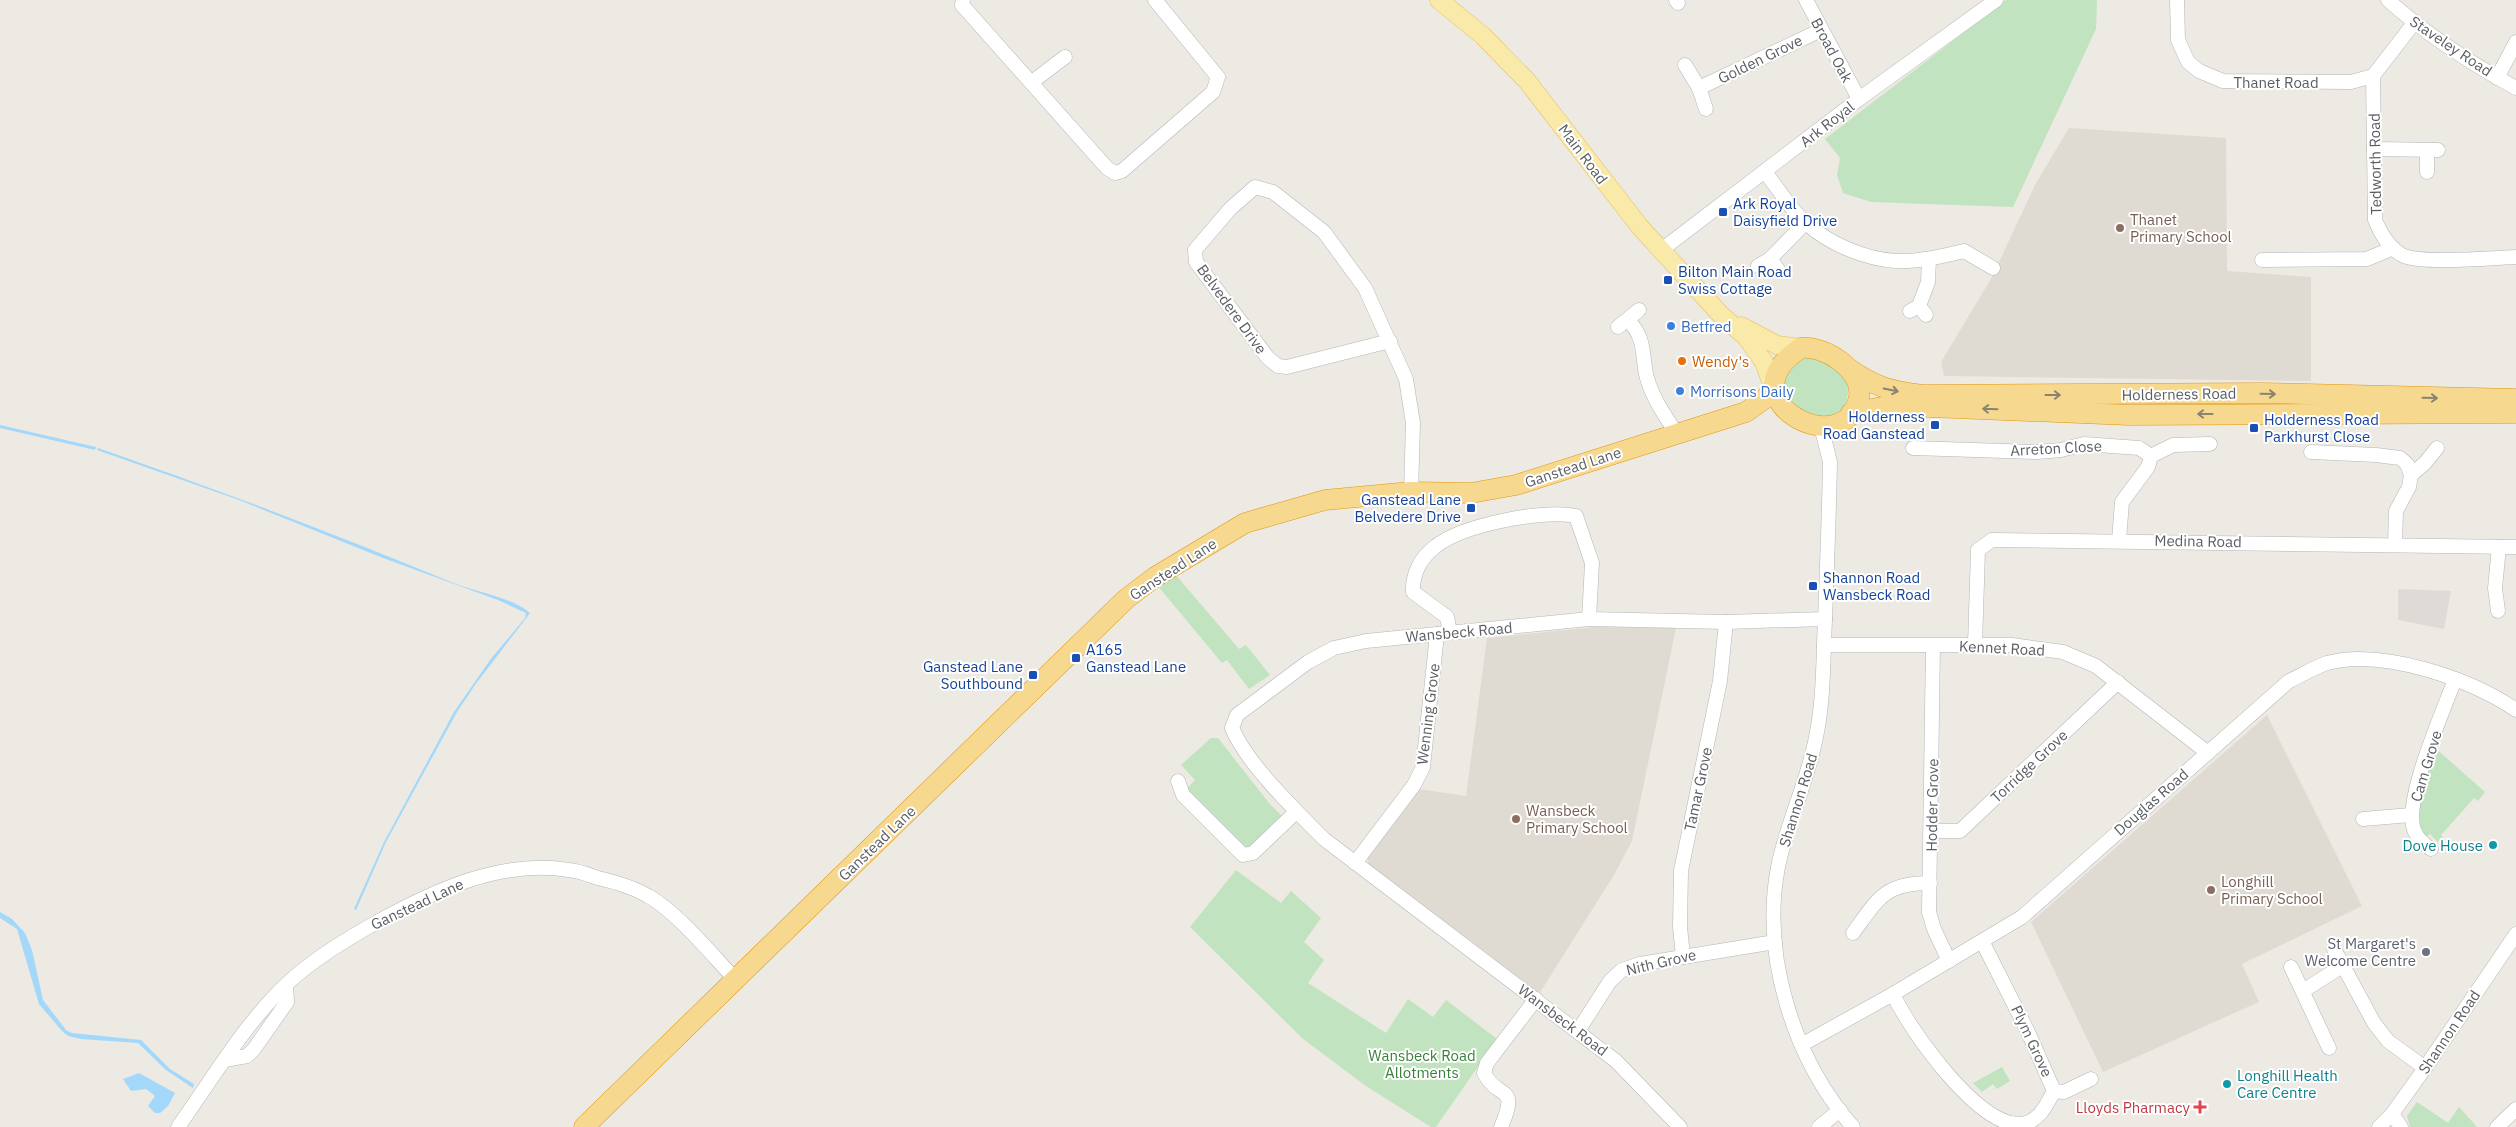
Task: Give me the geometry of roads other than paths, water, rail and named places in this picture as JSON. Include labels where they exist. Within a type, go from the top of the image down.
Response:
[{"type":"highway","points":[[1802,348],[1819,350],[1848,368],[1856,379],[1859,389],[1857,401],[1850,414],[1831,425],[1822,427],[1803,421],[1781,404],[1773,387],[1775,377],[1784,362],[1802,348]]},
{"type":"highway","name":"Holderness Road","points":[[1848,368],[1869,383],[1886,390],[1923,394],[2262,394],[2516,399]]},
{"type":"highway","name":"Ganstead Lane","points":[[584,1127],[1126,599],[1155,577],[1245,523],[1324,500],[1411,492],[1471,492],[1516,485],[1746,412],[1767,397],[1773,387]]},
{"type":"highway","name":"Holderness Road","points":[[1850,414],[1882,407],[1905,406],[2129,415],[2516,413]]},
{"type":"highway","name":"Ganstead Lane","points":[[1746,412],[1803,421]]},
{"type":"main road","name":"Main Road","points":[[1439,0],[1483,36],[1514,66],[1609,189],[1660,251],[1720,315],[1746,338],[1766,367],[1773,387]]},
{"type":"main road","name":"Main Road","points":[[1720,315],[1770,343],[1787,348],[1802,348]]},
{"type":"street","points":[[963,0],[962,5],[1108,168],[1115,173],[1122,171],[1213,92],[1218,76],[1155,0]]},
{"type":"street","name":"Broad Oak","points":[[1806,0],[1859,99]]},
{"type":"street","name":"Ark Royal","points":[[1660,251],[1859,99],[1996,0]]},
{"type":"street","name":"Thanet Road","points":[[2177,0],[2178,40],[2188,62],[2199,71],[2222,81],[2351,82],[2374,76]]},
{"type":"street","name":"Staveley Road","points":[[2388,0],[2414,23],[2458,55],[2516,88]]},
{"type":"street","points":[[2374,76],[2414,23]]},
{"type":"street","name":"Golden Grove","points":[[1699,88],[1821,30]]},
{"type":"street","points":[[2497,78],[2516,42]]},
{"type":"street","points":[[1032,82],[1068,54]]},
{"type":"street","name":"Golden Grove","points":[[1685,64],[1699,88],[1706,109]]},
{"type":"street","name":"Tedworth Road","points":[[2374,76],[2375,220],[2382,235],[2393,248],[2404,256],[2420,260],[2516,257]]},
{"type":"street","points":[[2374,150],[2432,150],[2427,172]]},
{"type":"street","points":[[1765,172],[1805,223],[1833,241],[1862,255],[1896,261],[1929,258],[1964,250],[1994,268]]},
{"type":"street","name":"Belvedere Drive","points":[[1390,340],[1287,367],[1278,366],[1268,358],[1196,262],[1195,250],[1230,209],[1255,187],[1273,192],[1324,232],[1365,288],[1390,340],[1406,379],[1413,423],[1411,492]]},
{"type":"street","points":[[1779,271],[1764,263],[1805,223]]},
{"type":"street","points":[[2262,260],[2368,259],[2393,248]]},
{"type":"street","points":[[1918,310],[1928,282],[1929,258]]},
{"type":"street","points":[[1639,310],[1623,324],[1638,331],[1647,378],[1654,398],[1677,434]]},
{"type":"street","name":"Shannon Road","points":[[1829,454],[1838,432],[1850,414]]},
{"type":"street","name":"Shannon Road","points":[[1803,421],[1821,430],[1829,454],[1823,688],[1816,738],[1788,825],[1778,868],[1774,906],[1775,942],[1791,1017],[1818,1076],[1853,1127]]},
{"type":"street","name":"Arreton Close","points":[[1913,448],[1929,445],[2037,452],[2061,450],[2084,444],[2138,448],[2151,456]]},
{"type":"street","points":[[2119,540],[2122,502],[2148,467],[2151,456],[2173,445],[2210,444]]},
{"type":"street","points":[[2411,475],[2425,463],[2437,448]]},
{"type":"street","points":[[2317,449],[2376,454],[2400,458],[2407,464],[2411,475],[2409,488],[2396,511],[2395,544]]},
{"type":"street","points":[[1444,633],[1447,617],[1413,592],[1413,578],[1419,565],[1434,547],[1445,540],[1492,523],[1562,513],[1576,516],[1592,563],[1592,597],[1589,619]]},
{"type":"street","name":"Medina Road","points":[[1975,645],[1978,550],[1983,544],[1992,540],[2119,540],[2516,547]]},
{"type":"street","points":[[2498,547],[2495,588],[2498,611]]},
{"type":"street","name":"Wansbeck Road","points":[[1680,1127],[1616,1061],[1324,839],[1296,812],[1238,744],[1232,728],[1237,715],[1308,662],[1334,648],[1366,641],[1589,619],[1726,622],[1825,619]]},
{"type":"street","name":"Tamar Grove","points":[[1683,956],[1680,927],[1681,871],[1720,681],[1726,622]]},
{"type":"street","name":"Wenning Grove","points":[[1355,863],[1414,785],[1423,767],[1444,633]]},
{"type":"street","name":"Kennet Road","points":[[1824,645],[2012,645],[2063,652],[2096,666],[2208,753]]},
{"type":"street","name":"Hodder Grove","points":[[1933,646],[1932,832],[1929,912],[1934,929],[1949,961]]},
{"type":"street","name":"Douglas Road","points":[[1803,1044],[1893,994],[2022,917],[2290,681],[2326,663],[2355,658],[2410,665],[2474,686],[2516,710]]},
{"type":"street","name":"Cam Grove","points":[[2431,849],[2415,832],[2411,815],[2425,760],[2455,679]]},
{"type":"street","name":"Torridge Grove","points":[[1932,832],[1960,831],[2118,682]]},
{"type":"street","points":[[1178,780],[1183,795],[1242,855],[1253,853],[1296,812]]},
{"type":"street","points":[[2363,819],[2411,815]]},
{"type":"street","name":"Ganstead Lane","points":[[178,1127],[225,1060],[286,986],[310,964],[355,934],[406,906],[454,884],[506,871],[537,869],[569,870],[612,881],[648,896],[666,909],[735,980]]},
{"type":"street","points":[[1853,933],[1874,904],[1888,890],[1908,883],[1930,883]]},
{"type":"street","name":"Shannon Road","points":[[2379,1127],[2392,1114],[2425,1068],[2516,934]]},
{"type":"street","name":"Plym Grove","points":[[1893,994],[1918,1038],[1969,1096],[1990,1114],[2006,1121],[2020,1124],[2031,1120],[2043,1111],[2054,1091],[2028,1032],[1982,941]]},
{"type":"street","name":"Nith Grove","points":[[1578,1031],[1610,981],[1622,970],[1683,956],[1775,942]]},
{"type":"street","points":[[2334,949],[2374,1023],[2388,1042],[2425,1068]]},
{"type":"street","points":[[2303,991],[2342,966]]},
{"type":"street","points":[[2291,967],[2329,1048]]},
{"type":"street","points":[[1501,1127],[1508,1110],[1509,1100],[1505,1092],[1487,1080],[1484,1073],[1487,1063],[1536,999]]},
{"type":"street","points":[[2054,1091],[2064,1092],[2091,1080]]},
{"type":"street","points":[[2497,1127],[2516,1109]]},
{"type":"street","points":[[1819,1127],[1840,1110]]},
{"type":"street","points":[[2392,1114],[2401,1127]]},
{"type":"water","points":[[0,425],[96,447],[95,450],[0,428]]},
{"type":"water","points":[[98,448],[278,513],[456,584],[504,599],[530,613],[475,685],[457,712],[386,842],[356,910],[354,909],[384,842],[454,712],[490,660],[525,618],[526,613],[498,600],[383,558],[239,500],[97,450]]},
{"type":"water","points":[[0,912],[12,919],[25,933],[32,950],[43,1000],[66,1030],[72,1033],[141,1040],[170,1069],[194,1084],[193,1088],[166,1070],[138,1043],[81,1039],[68,1036],[62,1031],[39,1004],[17,929],[0,918]]},
{"type":"water","points":[[139,1073],[175,1093],[168,1106],[160,1113],[155,1113],[148,1106],[155,1096],[146,1089],[131,1091],[123,1079]]},
{"type":"place","name":"Ark Royal Daisyfield Drive","points":[[1723,212]]},
{"type":"place","name":"Thanet Primary School","points":[[2120,228]]},
{"type":"place","name":"Bilton Main Road Swiss Cottage","points":[[1668,280]]},
{"type":"place","name":"Betfred","points":[[1671,326]]},
{"type":"place","name":"Wendy's","points":[[1682,361]]},
{"type":"place","name":"Morrisons Daily","points":[[1680,391]]},
{"type":"place","name":"Holderness Road Ganstead","points":[[1935,425]]},
{"type":"place","name":"Holderness Road Parkhurst Close","points":[[2254,428]]},
{"type":"place","name":"Ganstead Lane Belvedere Drive","points":[[1471,508]]},
{"type":"place","name":"Shannon Road Wansbeck Road","points":[[1813,586]]},
{"type":"place","name":"A165 Ganstead Lane","points":[[1076,658]]},
{"type":"place","name":"Ganstead Lane Southbound","points":[[1033,675]]},
{"type":"place","name":"Wansbeck Primary School","points":[[1516,819]]},
{"type":"place","name":"Dove House","points":[[2493,845]]},
{"type":"place","name":"Longhill Primary School","points":[[2211,890]]},
{"type":"place","name":"St Margaret's Welcome Centre","points":[[2426,952]]},
{"type":"place","name":"Longhill Health Care Centre","points":[[2227,1084]]},
{"type":"place","name":"Lloyds Pharmacy","points":[[2200,1107]]},
{"type":"park label","name":"Wansbeck Road Allotments","points":[[1422,1064]]}]
